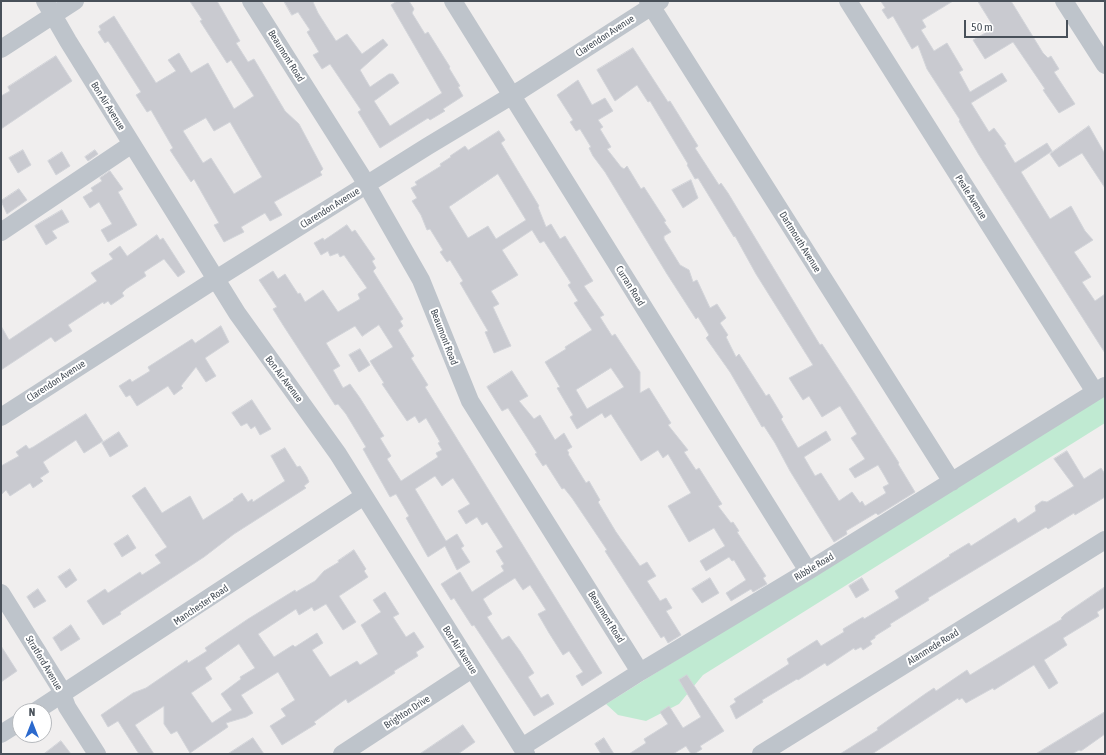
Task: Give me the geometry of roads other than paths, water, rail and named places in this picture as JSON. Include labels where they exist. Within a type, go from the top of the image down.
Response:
[{"type":"street","points":[[1,49],[50,8],[75,1]]},
{"type":"street","name":"Beaumont Road","points":[[251,1],[366,185],[421,280],[470,401],[640,672]]},
{"type":"street","name":"Curran Road","points":[[454,1],[808,571]]},
{"type":"street","name":"Peale Avenue","points":[[848,1],[1100,389]]},
{"type":"street","points":[[1064,1],[1105,64]]},
{"type":"street","name":"Clarendon Avenue","points":[[1,417],[216,279],[513,95],[653,3]]},
{"type":"street","name":"Dartmouth Avenue","points":[[653,3],[952,482]]},
{"type":"street","name":"Bon Air Avenue","points":[[50,8],[68,41],[237,313],[326,437],[524,750]]},
{"type":"street","points":[[1,232],[132,144]]},
{"type":"street","name":"Ribble Road","points":[[524,750],[640,672],[808,571],[1100,389]]},
{"type":"street","name":"Manchester Road","points":[[48,703],[168,626],[364,496]]},
{"type":"street","name":"Alanmede Road","points":[[761,754],[1105,540]]},
{"type":"street","name":"Stratford Avenue","points":[[1,592],[59,686],[67,707],[97,754]]},
{"type":"street","name":"Brighton Drive","points":[[342,754],[472,669]]},
{"type":"street","points":[[1,734],[12,727]]}]
